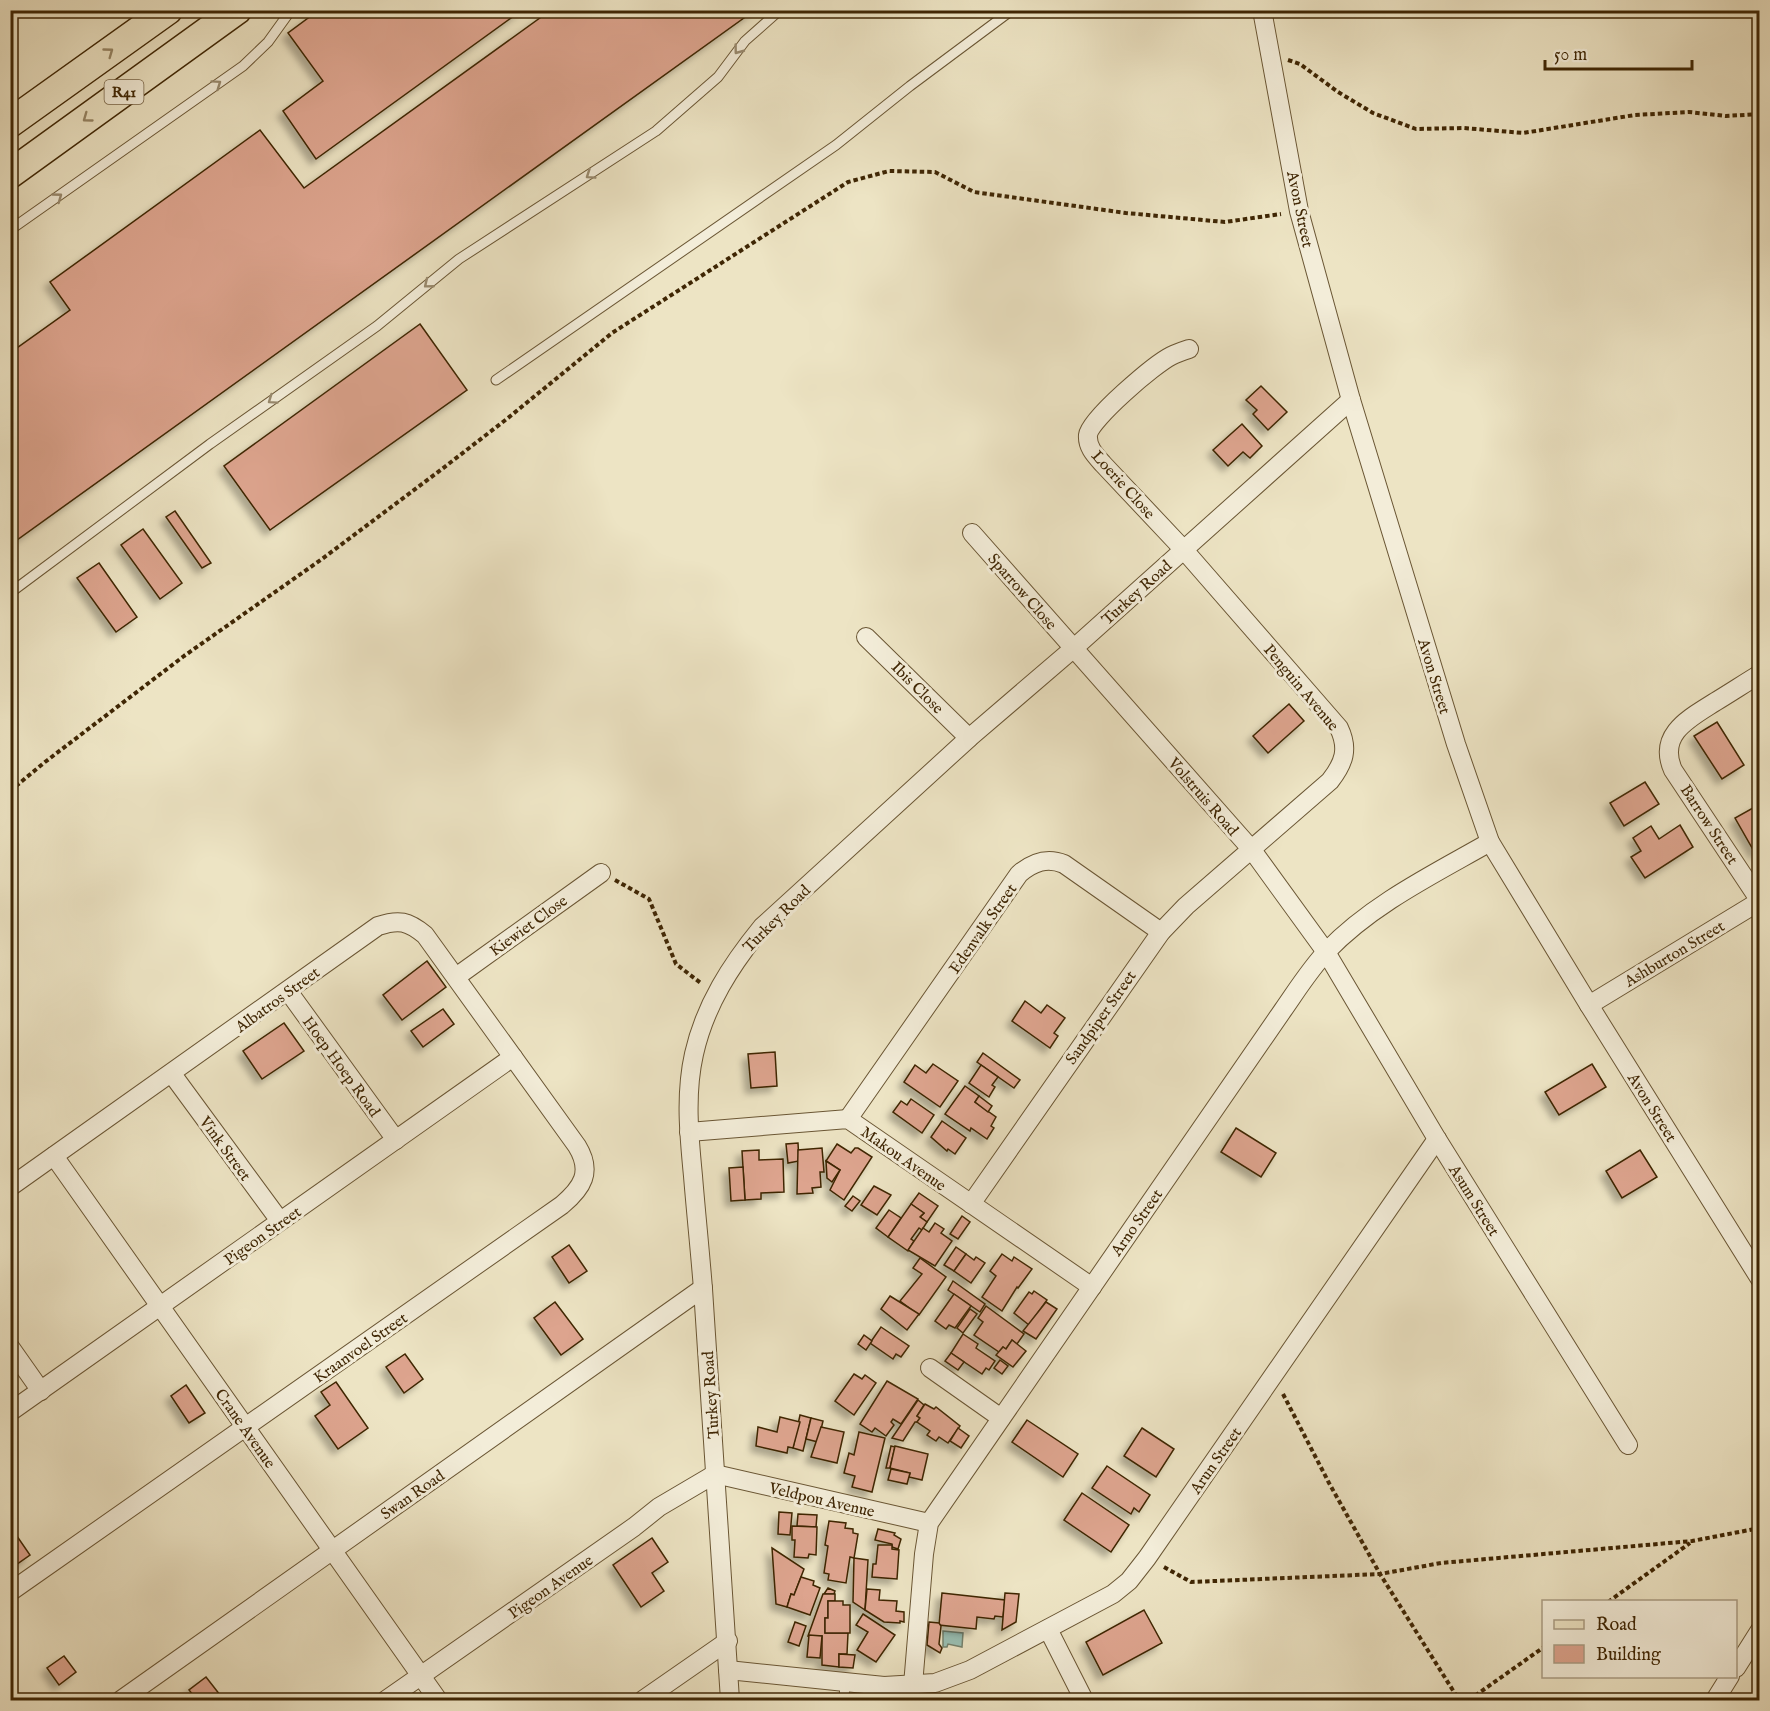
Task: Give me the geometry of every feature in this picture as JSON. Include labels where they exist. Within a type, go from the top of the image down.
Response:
[{"type":"main road","name":"R41","points":[[10,123],[168,10]]},
{"type":"main road","name":"R41","points":[[10,174],[237,10]]},
{"type":"street","name":"Avon Street","points":[[1262,10],[1299,211],[1351,400],[1456,744],[1490,842],[1760,1279]]},
{"type":"street","name":"Loerie Close","points":[[1184,550],[1092,451],[1088,434],[1097,420],[1152,369],[1171,356],[1189,349]]},
{"type":"street","name":"Turkey Road","points":[[730,1701],[728,1641],[703,1288],[689,1132],[689,1086],[694,1053],[718,991],[740,954],[762,927],[969,738],[1074,648],[1351,400]]},
{"type":"street","name":"Sparrow Close","points":[[972,533],[1074,648]]},
{"type":"street","name":"Penguin Avenue","points":[[1184,550],[1339,728],[1344,738],[1343,761],[1330,781],[1252,850]]},
{"type":"street","name":"Ibis Close","points":[[866,638],[969,738]]},
{"type":"street","name":"Volstruis Road","points":[[1074,648],[1252,850],[1326,952]]},
{"type":"street","name":"Barrow Street","points":[[1759,901],[1673,770],[1669,744],[1673,734],[1688,719],[1760,674]]},
{"type":"street","name":"Arno Street","points":[[913,1685],[924,1554],[929,1524],[1001,1418],[1289,1001],[1326,952],[1344,935],[1402,894],[1490,842]]},
{"type":"street","name":"Sandpiper Street","points":[[971,1204],[1161,932],[1186,906],[1252,850]]},
{"type":"street","name":"Edenvalk Street","points":[[848,1119],[1019,874],[1028,867],[1046,860],[1064,864],[1161,932]]},
{"type":"street","name":"Kiewiet Close","points":[[456,977],[601,873]]},
{"type":"street","name":"Ashburton Street","points":[[1589,1005],[1759,901]]},
{"type":"street","name":"Albatros Street","points":[[10,1187],[378,926],[389,922],[412,925],[425,935],[513,1056]]},
{"type":"street","name":"Asum Street","points":[[1326,952],[1437,1139],[1628,1445]]},
{"type":"street","name":"Hoep Hoep Road","points":[[288,991],[396,1140]]},
{"type":"street","name":"Pigeon Street","points":[[10,1412],[513,1056]]},
{"type":"street","name":"Kraanvoel Street","points":[[10,1592],[562,1205],[582,1185],[585,1172],[581,1153],[513,1056]]},
{"type":"street","name":"Vink Street","points":[[172,1074],[280,1221]]},
{"type":"street","name":"Makou Avenue","points":[[689,1132],[848,1119],[1092,1287]]},
{"type":"street","name":"Arun Street","points":[[729,1670],[884,1686],[935,1683],[970,1671],[1122,1587],[1147,1558],[1437,1139]]},
{"type":"street","name":"Crane Avenue","points":[[54,1156],[438,1701]]},
{"type":"street","name":"Swan Road","points":[[121,1701],[703,1288]]},
{"type":"street","points":[[10,1347],[41,1391]]},
{"type":"street","points":[[930,1368],[1001,1418]]},
{"type":"street","name":"Veldpou Avenue","points":[[715,1474],[929,1524]]},
{"type":"street","name":"Pigeon Avenue","points":[[386,1701],[659,1507],[715,1474]]},
{"type":"street","points":[[1048,1629],[1084,1701]]},
{"type":"street","points":[[1737,1666],[1760,1630]]},
{"type":"street","points":[[643,1701],[728,1641]]},
{"type":"street","points":[[1715,1701],[1729,1678]]},
{"type":"lane","points":[[10,230],[243,66],[268,42],[291,10]]},
{"type":"lane","points":[[10,593],[210,444],[377,326],[459,259],[656,131],[712,82],[745,41],[780,10]]},
{"type":"lane","points":[[496,380],[836,145],[1012,10]]},
{"type":"lane","points":[[843,1701],[845,1682]]},
{"type":"path","points":[[1271,54],[1300,64],[1338,92],[1373,113],[1416,129],[1464,128],[1523,134],[1635,115],[1689,112],[1726,116],[1760,114]]},
{"type":"path","points":[[10,791],[184,656],[322,559],[442,469],[612,333],[848,182],[889,171],[935,172],[974,192],[1126,213],[1225,222],[1299,211]]},
{"type":"path","points":[[601,873],[649,899],[676,964],[698,982],[718,991]]},
{"type":"path","points":[[1273,1376],[1380,1574],[1459,1701]]},
{"type":"path","points":[[1147,1558],[1191,1582],[1380,1574],[1441,1563],[1692,1541],[1760,1528]]},
{"type":"path","points":[[1611,1600],[1692,1541]]},
{"type":"path","points":[[1469,1701],[1542,1648]]},
{"type":"water","points":[[943,1631],[963,1633],[962,1647],[948,1644],[947,1647],[943,1647]]},
{"type":"building","points":[[319,10],[522,10],[316,159],[283,111],[323,81],[288,33]]},
{"type":"building","points":[[551,10],[755,10],[10,545],[10,353],[70,310],[50,282],[260,130],[304,188]]},
{"type":"building","points":[[420,324],[467,390],[270,530],[224,466]]},
{"type":"building","points":[[1261,386],[1287,412],[1268,430],[1253,414],[1257,410],[1246,400]]},
{"type":"building","points":[[1242,424],[1262,446],[1250,458],[1243,452],[1228,466],[1213,450]]},
{"type":"building","points":[[175,511],[211,563],[202,568],[166,517]]},
{"type":"building","points":[[143,529],[182,583],[160,599],[121,545]]},
{"type":"building","points":[[99,563],[137,617],[116,632],[77,578]]},
{"type":"building","points":[[1289,704],[1304,721],[1268,753],[1253,736]]},
{"type":"building","points":[[1717,722],[1744,765],[1722,779],[1694,736]]},
{"type":"building","points":[[1645,782],[1659,804],[1624,826],[1610,803]]},
{"type":"building","points":[[1760,804],[1760,851],[1755,853],[1735,818]]},
{"type":"building","points":[[1680,825],[1693,847],[1645,878],[1631,857],[1641,851],[1633,838],[1651,826],[1659,839]]},
{"type":"building","points":[[427,961],[446,987],[402,1020],[383,995]]},
{"type":"building","points":[[1025,1001],[1041,1013],[1047,1005],[1065,1018],[1054,1033],[1058,1036],[1050,1048],[1012,1021]]},
{"type":"building","points":[[443,1009],[454,1024],[423,1047],[411,1031]]},
{"type":"building","points":[[284,1023],[304,1051],[262,1079],[243,1051]]},
{"type":"building","points":[[775,1052],[777,1086],[751,1088],[748,1054]]},
{"type":"building","points":[[983,1053],[1020,1080],[1014,1088],[977,1062]]},
{"type":"building","points":[[933,1064],[958,1081],[940,1107],[904,1082],[915,1065],[926,1073]]},
{"type":"building","points":[[1592,1064],[1606,1087],[1559,1115],[1545,1092]]},
{"type":"building","points":[[981,1065],[998,1077],[992,1085],[995,1087],[989,1097],[969,1083]]},
{"type":"building","points":[[965,1086],[979,1096],[975,1102],[996,1117],[991,1126],[994,1128],[987,1139],[971,1128],[970,1131],[945,1114]]},
{"type":"building","points":[[979,1096],[992,1106],[988,1112],[975,1102]]},
{"type":"building","points":[[911,1099],[934,1115],[922,1133],[893,1112],[901,1101],[907,1105]]},
{"type":"building","points":[[942,1121],[966,1138],[955,1154],[948,1149],[947,1151],[931,1137]]},
{"type":"building","points":[[1236,1128],[1276,1153],[1261,1177],[1221,1152]]},
{"type":"building","points":[[798,1143],[799,1161],[788,1163],[786,1144]]},
{"type":"building","points":[[837,1144],[851,1153],[858,1148],[872,1157],[844,1200],[830,1190],[840,1170],[826,1161]]},
{"type":"building","points":[[822,1148],[824,1172],[820,1172],[821,1187],[812,1188],[813,1193],[797,1194],[798,1150]]},
{"type":"building","points":[[759,1150],[759,1160],[783,1159],[784,1192],[761,1193],[761,1199],[745,1200],[742,1151]]},
{"type":"building","points":[[1640,1150],[1657,1177],[1622,1198],[1606,1171]]},
{"type":"building","points":[[826,1161],[840,1170],[832,1182],[827,1178]]},
{"type":"building","points":[[743,1167],[745,1200],[731,1201],[729,1168]]},
{"type":"building","points":[[874,1186],[891,1195],[877,1215],[861,1205]]},
{"type":"building","points":[[919,1193],[938,1206],[927,1222],[920,1217],[924,1213],[911,1204]]},
{"type":"building","points":[[853,1196],[860,1201],[852,1211],[845,1206]]},
{"type":"building","points":[[911,1204],[924,1213],[920,1217],[927,1222],[922,1230],[919,1228],[911,1239],[914,1241],[908,1251],[888,1237]]},
{"type":"building","points":[[889,1210],[901,1218],[888,1237],[876,1228]]},
{"type":"building","points":[[962,1216],[970,1222],[958,1239],[950,1234]]},
{"type":"building","points":[[935,1223],[944,1229],[941,1233],[952,1241],[935,1266],[908,1250],[923,1228],[929,1232]]},
{"type":"building","points":[[569,1245],[587,1271],[569,1283],[552,1257]]},
{"type":"building","points":[[956,1247],[966,1254],[954,1271],[944,1265]]},
{"type":"building","points":[[966,1254],[974,1260],[976,1257],[985,1263],[971,1283],[954,1271]]},
{"type":"building","points":[[1002,1254],[1012,1261],[1014,1257],[1032,1269],[1002,1311],[982,1297],[996,1276],[990,1271]]},
{"type":"building","points":[[920,1258],[946,1277],[919,1315],[900,1301],[922,1274],[913,1268]]},
{"type":"building","points":[[953,1281],[985,1304],[980,1312],[948,1290]]},
{"type":"building","points":[[1034,1291],[1047,1300],[1029,1325],[1014,1313],[1029,1292],[1032,1294]]},
{"type":"building","points":[[954,1294],[971,1306],[955,1328],[949,1325],[946,1329],[935,1321]]},
{"type":"building","points":[[890,1296],[919,1314],[907,1330],[881,1309]]},
{"type":"building","points":[[555,1302],[583,1339],[561,1355],[534,1318]]},
{"type":"building","points":[[1046,1302],[1057,1309],[1036,1339],[1023,1331]]},
{"type":"building","points":[[986,1306],[1024,1334],[1017,1344],[1012,1340],[1006,1349],[1003,1347],[999,1352],[974,1335],[983,1322],[978,1318]]},
{"type":"building","points":[[970,1309],[977,1314],[963,1333],[957,1328]]},
{"type":"building","points":[[881,1327],[909,1346],[901,1357],[896,1354],[893,1359],[870,1343]]},
{"type":"building","points":[[963,1334],[978,1344],[976,1348],[995,1361],[989,1370],[986,1368],[982,1374],[951,1353]]},
{"type":"building","points":[[864,1335],[872,1341],[866,1350],[858,1344]]},
{"type":"building","points":[[1012,1340],[1026,1351],[1013,1367],[996,1355],[1003,1347],[1006,1349]]},
{"type":"building","points":[[951,1353],[964,1362],[958,1370],[945,1361]]},
{"type":"building","points":[[405,1354],[423,1379],[404,1393],[386,1367]]},
{"type":"building","points":[[1000,1360],[1008,1366],[1002,1374],[994,1368]]},
{"type":"building","points":[[854,1374],[862,1379],[865,1375],[876,1383],[854,1415],[835,1401]]},
{"type":"building","points":[[887,1381],[918,1399],[901,1424],[893,1419],[891,1422],[894,1425],[886,1436],[875,1428],[872,1432],[860,1424]]},
{"type":"building","points":[[336,1382],[368,1428],[338,1449],[315,1416],[330,1405],[321,1392]]},
{"type":"building","points":[[186,1385],[205,1413],[189,1423],[171,1396]]},
{"type":"building","points":[[918,1400],[924,1405],[917,1416],[920,1418],[903,1441],[892,1438]]},
{"type":"building","points":[[925,1404],[934,1409],[936,1407],[960,1426],[948,1443],[939,1437],[936,1441],[927,1435],[930,1431],[917,1422],[920,1418],[917,1416]]},
{"type":"building","points":[[800,1415],[811,1418],[803,1451],[793,1448]]},
{"type":"building","points":[[780,1417],[800,1422],[793,1448],[788,1447],[787,1453],[756,1446],[758,1427],[777,1432]]},
{"type":"building","points":[[811,1418],[823,1421],[818,1442],[806,1439]]},
{"type":"building","points":[[1027,1420],[1078,1454],[1063,1477],[1012,1442]]},
{"type":"building","points":[[821,1427],[844,1432],[837,1463],[811,1457]]},
{"type":"building","points":[[958,1428],[969,1436],[961,1448],[950,1441]]},
{"type":"building","points":[[1142,1428],[1174,1449],[1156,1477],[1124,1456]]},
{"type":"building","points":[[859,1432],[885,1438],[872,1492],[852,1487],[855,1476],[844,1473],[849,1453],[854,1455]]},
{"type":"building","points":[[891,1446],[895,1447],[890,1468],[886,1468]]},
{"type":"building","points":[[895,1446],[928,1454],[922,1480],[909,1477],[910,1473],[890,1468]]},
{"type":"building","points":[[1107,1466],[1150,1495],[1139,1512],[1134,1508],[1131,1514],[1092,1488]]},
{"type":"building","points":[[891,1469],[910,1473],[907,1484],[888,1480]]},
{"type":"building","points":[[1082,1493],[1129,1525],[1111,1552],[1064,1520]]},
{"type":"building","points":[[779,1512],[792,1513],[790,1535],[778,1534]]},
{"type":"building","points":[[798,1514],[817,1515],[816,1527],[797,1526]]},
{"type":"building","points":[[829,1521],[846,1523],[845,1528],[853,1529],[853,1533],[858,1534],[854,1558],[850,1557],[846,1583],[828,1580],[829,1574],[824,1573]]},
{"type":"building","points":[[10,1526],[30,1555],[10,1569]]},
{"type":"building","points":[[792,1526],[817,1527],[816,1555],[809,1554],[808,1558],[794,1557],[795,1540],[792,1540]]},
{"type":"building","points":[[878,1529],[895,1533],[894,1535],[901,1539],[898,1549],[892,1547],[892,1544],[875,1540]]},
{"type":"building","points":[[652,1538],[668,1562],[652,1573],[664,1591],[641,1607],[613,1565]]},
{"type":"building","points":[[878,1545],[892,1545],[892,1549],[899,1550],[897,1579],[872,1577]]},
{"type":"building","points":[[772,1548],[804,1569],[787,1607],[776,1604]]},
{"type":"building","points":[[854,1558],[868,1560],[865,1610],[853,1602]]},
{"type":"building","points":[[801,1577],[814,1581],[813,1585],[820,1588],[810,1615],[787,1607],[791,1594],[794,1595]]},
{"type":"building","points":[[828,1588],[835,1591],[834,1594],[824,1594]]},
{"type":"building","points":[[867,1589],[880,1590],[879,1600],[897,1601],[896,1611],[904,1612],[904,1622],[884,1622],[865,1610]]},
{"type":"building","points":[[942,1593],[1005,1600],[1003,1617],[995,1616],[994,1619],[977,1617],[976,1629],[939,1625]]},
{"type":"building","points":[[1005,1593],[1019,1594],[1016,1622],[1002,1630]]},
{"type":"building","points":[[823,1594],[835,1594],[835,1601],[828,1601],[825,1633],[848,1633],[847,1654],[839,1654],[839,1667],[822,1665],[822,1636],[808,1636]]},
{"type":"building","points":[[828,1601],[843,1601],[843,1605],[850,1605],[850,1633],[825,1633]]},
{"type":"building","points":[[1144,1610],[1162,1643],[1103,1675],[1086,1642]]},
{"type":"building","points":[[863,1614],[895,1635],[876,1662],[857,1650],[868,1632],[856,1625]]},
{"type":"building","points":[[795,1622],[806,1626],[799,1646],[788,1642]]},
{"type":"building","points":[[929,1622],[939,1623],[941,1626],[939,1644],[942,1648],[940,1653],[927,1645]]},
{"type":"building","points":[[809,1635],[822,1636],[820,1658],[807,1657]]},
{"type":"building","points":[[839,1654],[855,1655],[853,1668],[839,1667]]},
{"type":"building","points":[[64,1656],[76,1672],[59,1685],[47,1668]]},
{"type":"building","points":[[206,1677],[224,1700],[197,1700],[189,1690]]}]
